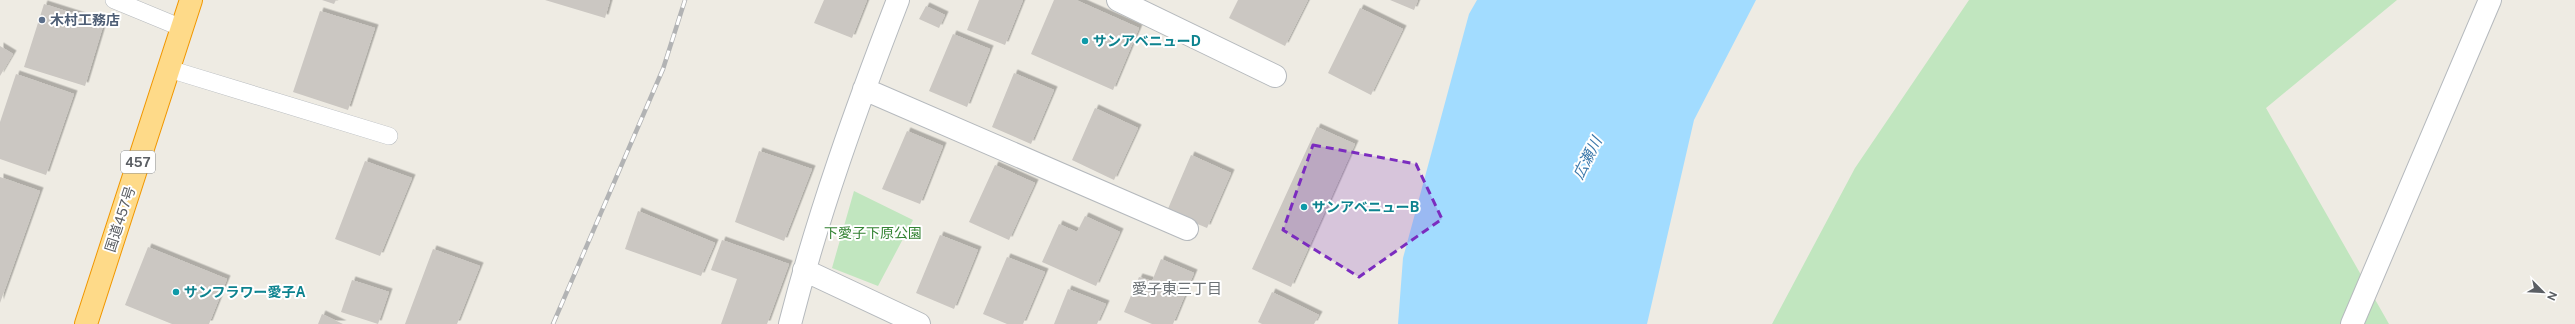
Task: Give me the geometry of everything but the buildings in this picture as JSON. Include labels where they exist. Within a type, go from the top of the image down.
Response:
[{"type":"highway","name":"国道457号","points":[[86,324],[191,0]]},
{"type":"street","points":[[790,324],[804,270],[864,89],[898,0]]},
{"type":"street","points":[[1118,0],[1275,76]]},
{"type":"street","points":[[2352,324],[2490,0]]},
{"type":"street","points":[[864,89],[1186,229]]},
{"type":"street","points":[[804,270],[919,324]]},
{"type":"lane","points":[[114,0],[182,28]]},
{"type":"lane","points":[[168,69],[389,136]]},
{"type":"highlighted area","points":[[1313,145],[1416,164],[1442,219],[1359,277],[1283,230]]},
{"type":"green space","points":[[1969,0],[2397,0],[2266,108],[2389,324],[1772,324],[1855,168]]},
{"type":"green space","name":"下愛子下原公園","points":[[854,191],[913,220],[878,286],[832,268]]},
{"type":"water","name":"広瀬川","points":[[1477,0],[1756,0],[1694,120],[1647,324],[1398,324],[1403,258],[1469,14]]},
{"type":"railway","points":[[553,324],[663,69],[685,0]]},
{"type":"place","name":"木村工務店","points":[[42,20]]},
{"type":"place","name":"サンアベニューD","points":[[1085,41]]},
{"type":"place","name":"サンアベニューB","points":[[1304,207]]},
{"type":"place","name":"サンフラワー愛子A","points":[[176,292]]},
{"type":"district","name":"愛子東三丁目","points":[[1177,288]]}]
